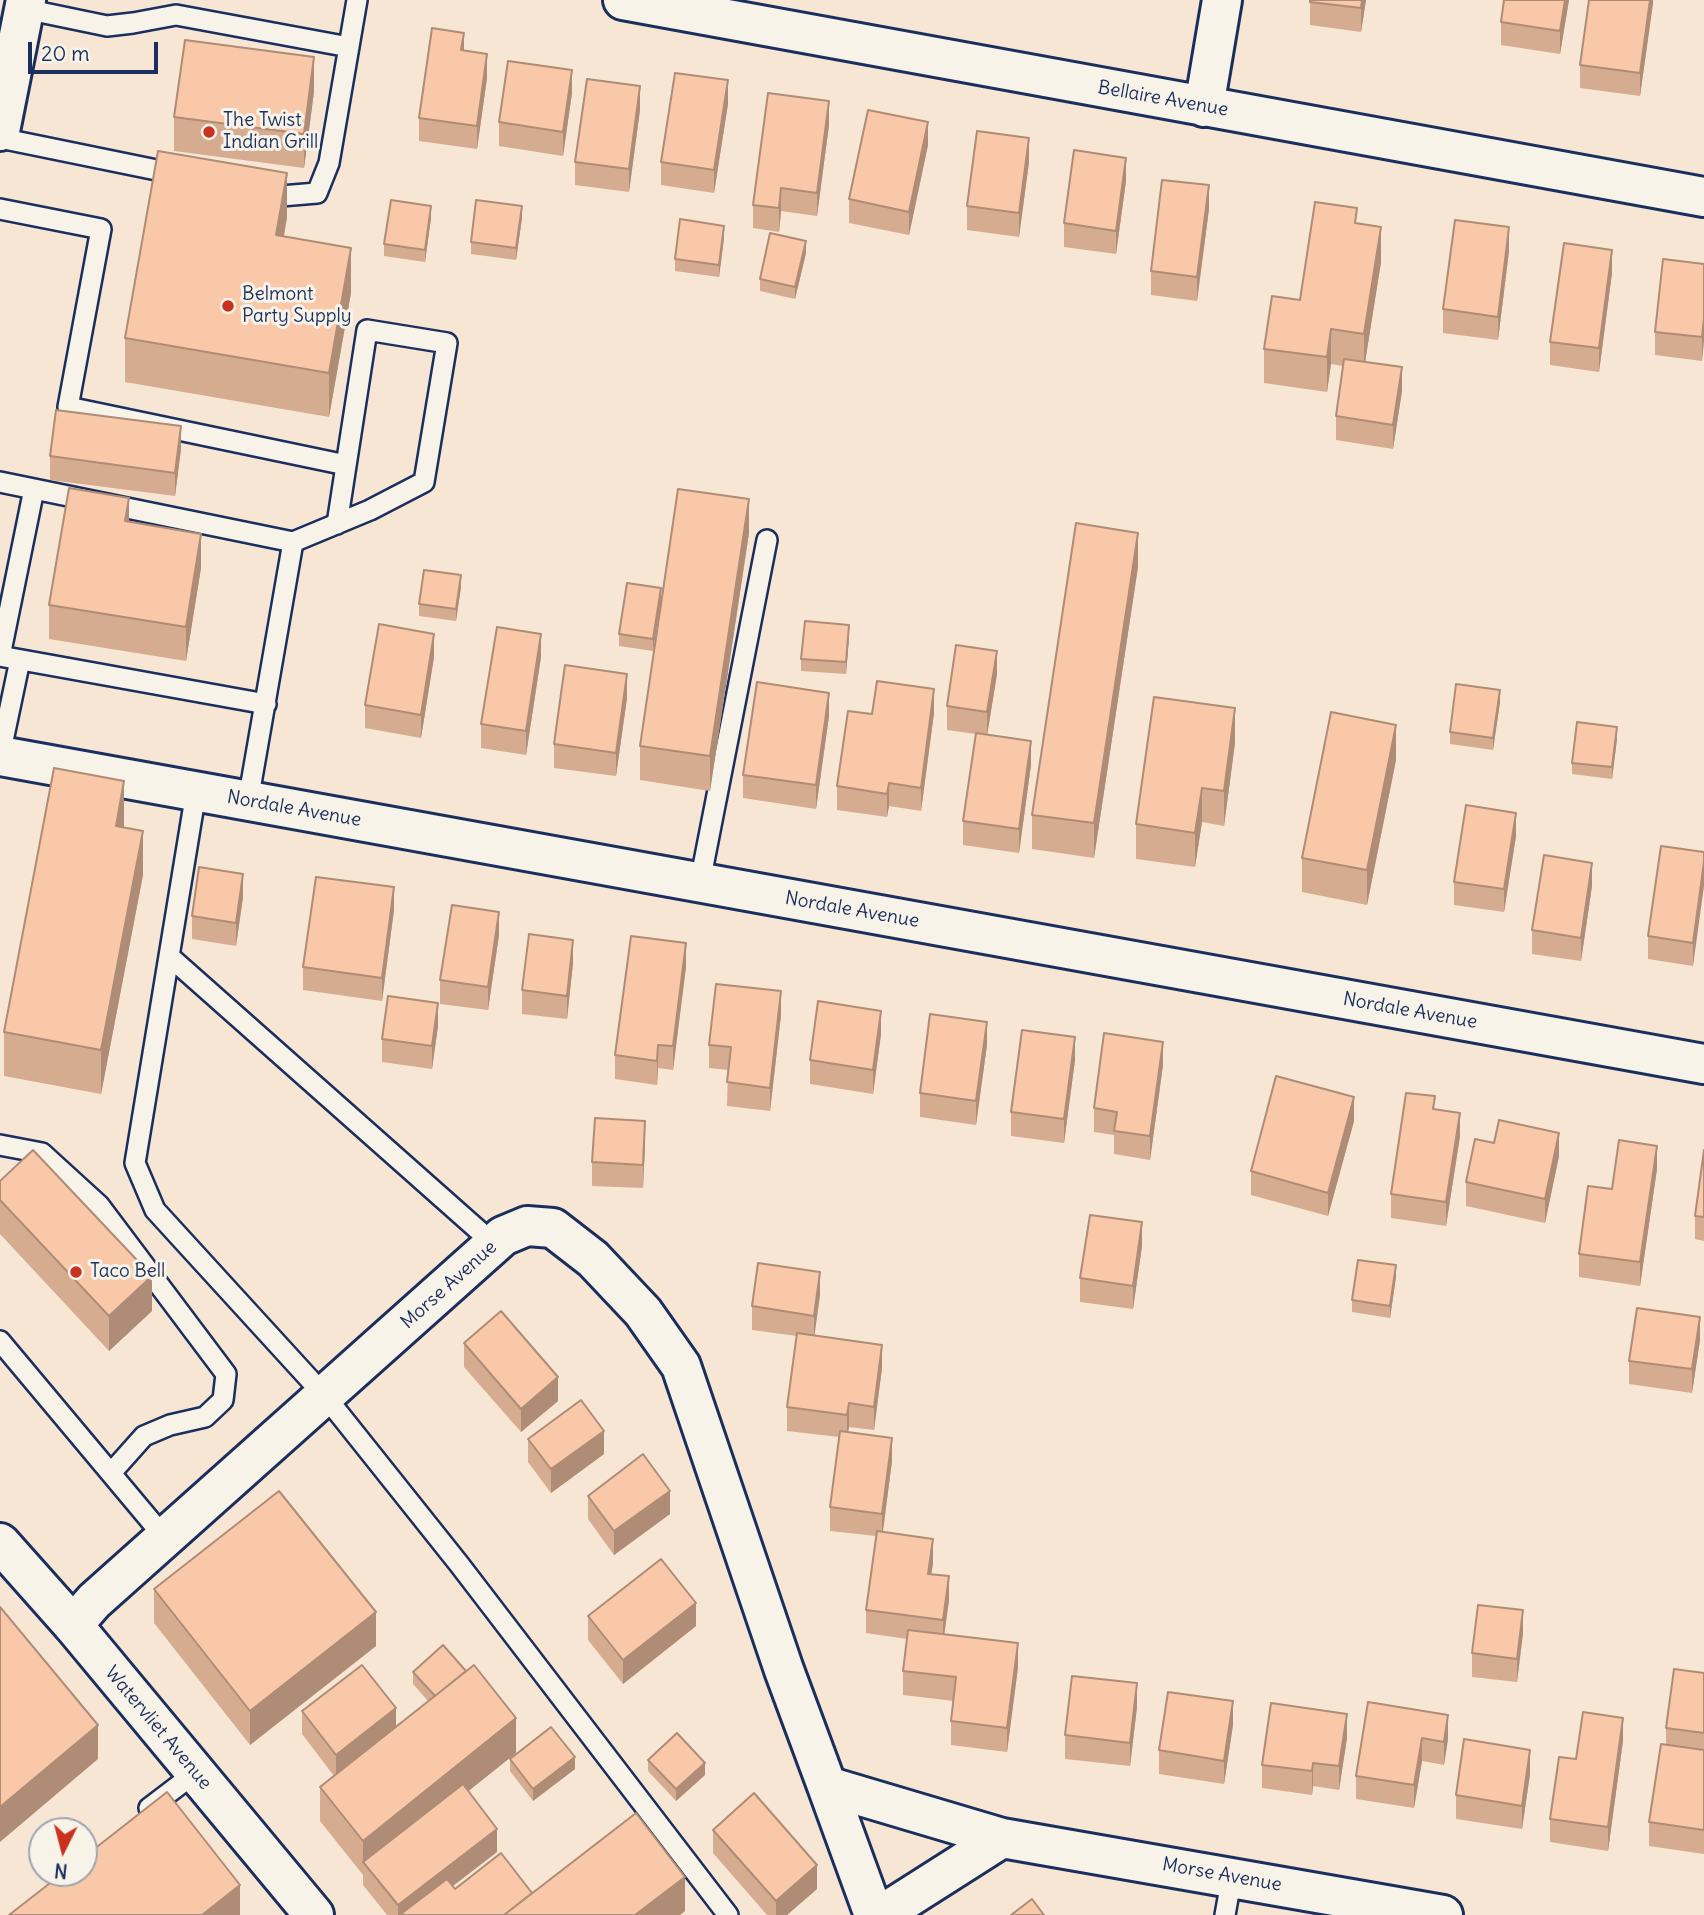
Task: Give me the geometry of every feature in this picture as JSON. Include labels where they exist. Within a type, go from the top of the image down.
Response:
[{"type":"street","name":"Bellaire Avenue","points":[[622,0],[1704,197]]},
{"type":"street","points":[[1204,107],[1222,0]]},
{"type":"street","points":[[0,131],[25,4]]},
{"type":"street","name":"Nordale Avenue","points":[[0,755],[1704,1064]]},
{"type":"street","name":"Morse Avenue","points":[[73,1625],[94,1601],[503,1236],[527,1226],[553,1227],[593,1259],[643,1312],[681,1367],[784,1670],[874,1915]]},
{"type":"street","name":"Watervliet Avenue","points":[[0,1543],[73,1625],[314,1915]]},
{"type":"street","name":"Morse Avenue","points":[[827,1786],[1002,1838],[1232,1876],[1443,1915]]},
{"type":"street","points":[[881,1915],[1002,1838]]},
{"type":"lane","points":[[241,187],[281,195],[317,193],[329,163],[357,0]]},
{"type":"lane","points":[[25,4],[107,26],[176,15],[349,47]]},
{"type":"lane","points":[[0,138],[201,179]]},
{"type":"lane","points":[[0,209],[101,229],[68,407],[346,465]]},
{"type":"lane","points":[[0,482],[293,542],[337,524],[370,510],[424,482],[447,343],[367,330],[337,524]]},
{"type":"lane","points":[[34,489],[0,656],[266,704]]},
{"type":"lane","points":[[700,882],[766,540]]},
{"type":"lane","points":[[248,801],[293,542]]},
{"type":"lane","points":[[0,755],[20,660]]},
{"type":"lane","points":[[195,792],[135,1163],[155,1210],[325,1396],[459,1564],[728,1915]]},
{"type":"lane","points":[[169,956],[494,1244]]},
{"type":"lane","points":[[0,1145],[42,1153],[99,1205],[226,1374],[223,1400],[205,1417],[170,1425],[144,1436],[111,1474]]},
{"type":"lane","points":[[0,1340],[165,1538]]},
{"type":"lane","points":[[135,1820],[195,1773]]},
{"type":"lane","points":[[1225,1915],[1232,1876]]},
{"type":"building","points":[[1310,0],[1362,0],[1361,8]]},
{"type":"building","points":[[1504,0],[1565,0],[1560,31],[1501,22]]},
{"type":"building","points":[[1589,0],[1650,0],[1640,73],[1580,65]]},
{"type":"building","points":[[432,28],[464,33],[461,50],[487,54],[477,126],[419,118]]},
{"type":"building","points":[[185,40],[314,57],[304,134],[174,117]]},
{"type":"building","points":[[508,61],[572,70],[563,132],[499,122]]},
{"type":"building","points":[[675,73],[728,80],[714,170],[661,162]]},
{"type":"building","points":[[587,79],[640,86],[629,169],[575,162]]},
{"type":"building","points":[[768,93],[829,101],[817,193],[781,188],[779,208],[753,205]]},
{"type":"building","points":[[868,110],[928,122],[909,212],[849,199]]},
{"type":"building","points":[[977,131],[1029,138],[1019,213],[967,206]]},
{"type":"building","points":[[1074,150],[1126,158],[1116,231],[1064,223]]},
{"type":"building","points":[[158,151],[287,173],[276,235],[351,248],[329,373],[125,338]]},
{"type":"building","points":[[1162,180],[1209,185],[1197,277],[1151,271]]},
{"type":"building","points":[[391,200],[431,206],[425,250],[384,244]]},
{"type":"building","points":[[476,200],[522,206],[516,248],[471,242]]},
{"type":"building","points":[[1315,202],[1357,208],[1355,223],[1381,227],[1364,334],[1331,329],[1327,357],[1264,349],[1272,296],[1300,300]]},
{"type":"building","points":[[680,219],[724,226],[719,265],[675,259]]},
{"type":"building","points":[[1455,220],[1509,227],[1498,317],[1443,309]]},
{"type":"building","points":[[770,233],[806,241],[795,287],[760,279]]},
{"type":"building","points":[[1564,243],[1612,250],[1599,348],[1550,342]]},
{"type":"building","points":[[1663,259],[1704,264],[1702,337],[1655,332]]},
{"type":"building","points":[[1344,359],[1402,367],[1393,425],[1336,416]]},
{"type":"building","points":[[56,410],[181,426],[175,473],[50,456]]},
{"type":"building","points":[[69,488],[129,498],[125,521],[201,534],[186,627],[49,605]]},
{"type":"building","points":[[678,489],[749,499],[710,756],[640,746]]},
{"type":"building","points":[[1076,523],[1138,533],[1094,823],[1032,815]]},
{"type":"building","points":[[424,570],[461,575],[456,609],[419,604]]},
{"type":"building","points":[[627,583],[661,588],[653,639],[619,634]]},
{"type":"building","points":[[805,621],[849,625],[846,662],[801,659]]},
{"type":"building","points":[[379,624],[434,634],[421,715],[365,705]]},
{"type":"building","points":[[497,627],[541,634],[526,731],[481,724]]},
{"type":"building","points":[[956,645],[997,651],[987,712],[947,706]]},
{"type":"building","points":[[565,665],[627,674],[616,753],[554,744]]},
{"type":"building","points":[[877,681],[934,689],[921,788],[889,783],[887,794],[837,786],[848,711],[872,714]]},
{"type":"building","points":[[757,682],[829,693],[816,785],[743,775]]},
{"type":"building","points":[[1456,684],[1500,690],[1493,738],[1450,732]]},
{"type":"building","points":[[1154,697],[1235,708],[1224,791],[1202,788],[1195,833],[1136,824]]},
{"type":"building","points":[[1331,712],[1396,725],[1367,870],[1302,858]]},
{"type":"building","points":[[1577,722],[1617,727],[1612,767],[1572,763]]},
{"type":"building","points":[[976,733],[1031,741],[1019,829],[963,821]]},
{"type":"building","points":[[54,768],[124,781],[116,826],[143,831],[101,1050],[4,1032]]},
{"type":"building","points":[[1466,805],[1516,813],[1504,889],[1454,882]]},
{"type":"building","points":[[1661,846],[1704,852],[1693,943],[1648,936]]},
{"type":"building","points":[[1544,855],[1592,863],[1581,938],[1532,930]]},
{"type":"building","points":[[199,867],[243,874],[236,923],[192,916]]},
{"type":"building","points":[[316,877],[394,887],[382,978],[303,967]]},
{"type":"building","points":[[452,905],[499,912],[488,987],[440,980]]},
{"type":"building","points":[[529,934],[573,940],[567,996],[522,990]]},
{"type":"building","points":[[631,936],[686,943],[673,1046],[658,1045],[657,1061],[615,1055]]},
{"type":"building","points":[[716,984],[781,991],[770,1088],[727,1082],[731,1047],[709,1045]]},
{"type":"building","points":[[388,996],[438,1003],[432,1046],[382,1039]]},
{"type":"building","points":[[818,1001],[881,1011],[873,1070],[810,1060]]},
{"type":"building","points":[[930,1014],[987,1022],[976,1101],[920,1093]]},
{"type":"building","points":[[1022,1030],[1075,1037],[1064,1119],[1011,1112]]},
{"type":"building","points":[[1104,1033],[1163,1042],[1150,1136],[1114,1131],[1117,1112],[1094,1108]]},
{"type":"building","points":[[1276,1076],[1354,1097],[1328,1193],[1251,1171]]},
{"type":"building","points":[[1406,1093],[1435,1096],[1433,1109],[1460,1113],[1446,1202],[1391,1194]]},
{"type":"building","points":[[595,1118],[645,1121],[643,1165],[592,1162]]},
{"type":"building","points":[[1499,1120],[1559,1133],[1545,1199],[1466,1182],[1475,1139],[1494,1143]]},
{"type":"building","points":[[1619,1140],[1657,1146],[1640,1262],[1579,1254],[1588,1186],[1612,1189]]},
{"type":"building","points":[[33,1150],[152,1276],[109,1316],[0,1200],[0,1181]]},
{"type":"building","points":[[1704,1150],[1704,1217],[1695,1216]]},
{"type":"building","points":[[1090,1215],[1142,1222],[1133,1286],[1080,1278]]},
{"type":"building","points":[[1358,1260],[1396,1265],[1390,1306],[1352,1300]]},
{"type":"building","points":[[758,1263],[820,1272],[814,1316],[752,1306]]},
{"type":"building","points":[[1637,1308],[1700,1317],[1692,1369],[1629,1361]]},
{"type":"building","points":[[501,1311],[558,1377],[521,1409],[464,1343]]},
{"type":"building","points":[[797,1333],[882,1345],[874,1407],[849,1403],[847,1415],[787,1407]]},
{"type":"building","points":[[581,1400],[604,1431],[551,1469],[528,1439]]},
{"type":"building","points":[[840,1431],[892,1438],[882,1514],[830,1507]]},
{"type":"building","points":[[643,1454],[670,1491],[614,1531],[588,1496]]},
{"type":"building","points":[[279,1491],[376,1612],[250,1711],[154,1589]]},
{"type":"building","points":[[877,1531],[933,1539],[928,1574],[949,1576],[943,1620],[866,1610]]},
{"type":"building","points":[[661,1559],[696,1603],[623,1660],[588,1616]]},
{"type":"building","points":[[1478,1605],[1523,1610],[1517,1659],[1472,1653]]},
{"type":"building","points":[[0,1607],[98,1725],[0,1807]]},
{"type":"building","points":[[908,1630],[1018,1643],[1007,1728],[951,1721],[956,1677],[903,1671]]},
{"type":"building","points":[[443,1645],[466,1671],[435,1696],[413,1672]]},
{"type":"building","points":[[362,1665],[396,1708],[336,1755],[302,1711]]},
{"type":"building","points":[[474,1665],[516,1718],[363,1841],[320,1787]]},
{"type":"building","points":[[1674,1669],[1704,1673],[1704,1733],[1666,1728]]},
{"type":"building","points":[[1072,1676],[1137,1683],[1130,1743],[1065,1735]]},
{"type":"building","points":[[1168,1692],[1233,1701],[1224,1761],[1159,1750]]},
{"type":"building","points":[[1368,1702],[1448,1715],[1444,1742],[1422,1738],[1414,1785],[1356,1776]]},
{"type":"building","points":[[1271,1703],[1347,1714],[1339,1766],[1313,1763],[1312,1771],[1262,1765]]},
{"type":"building","points":[[1583,1712],[1623,1718],[1608,1827],[1550,1819],[1559,1757],[1576,1759]]},
{"type":"building","points":[[551,1727],[575,1757],[533,1789],[510,1759]]},
{"type":"building","points":[[677,1733],[705,1763],[676,1789],[648,1760]]},
{"type":"building","points":[[1464,1739],[1530,1750],[1522,1806],[1456,1795]]},
{"type":"building","points":[[1661,1744],[1704,1750],[1704,1830],[1649,1822]]},
{"type":"building","points":[[463,1784],[497,1829],[398,1905],[363,1862]]},
{"type":"building","points":[[167,1792],[240,1885],[202,1915],[9,1915],[45,1887],[98,1887],[98,1846]]},
{"type":"building","points":[[754,1793],[817,1865],[776,1901],[713,1830]]},
{"type":"building","points":[[636,1813],[685,1877],[635,1915],[504,1915]]},
{"type":"building","points":[[501,1853],[532,1893],[504,1915],[402,1913],[447,1879],[455,1889]]},
{"type":"building","points":[[1032,1899],[1044,1915],[1011,1915]]},
{"type":"place","name":"The Twist Indian Grill","points":[[209,132]]},
{"type":"place","name":"Belmont Party Supply","points":[[228,306]]},
{"type":"place","name":"Taco Bell","points":[[76,1272]]}]
